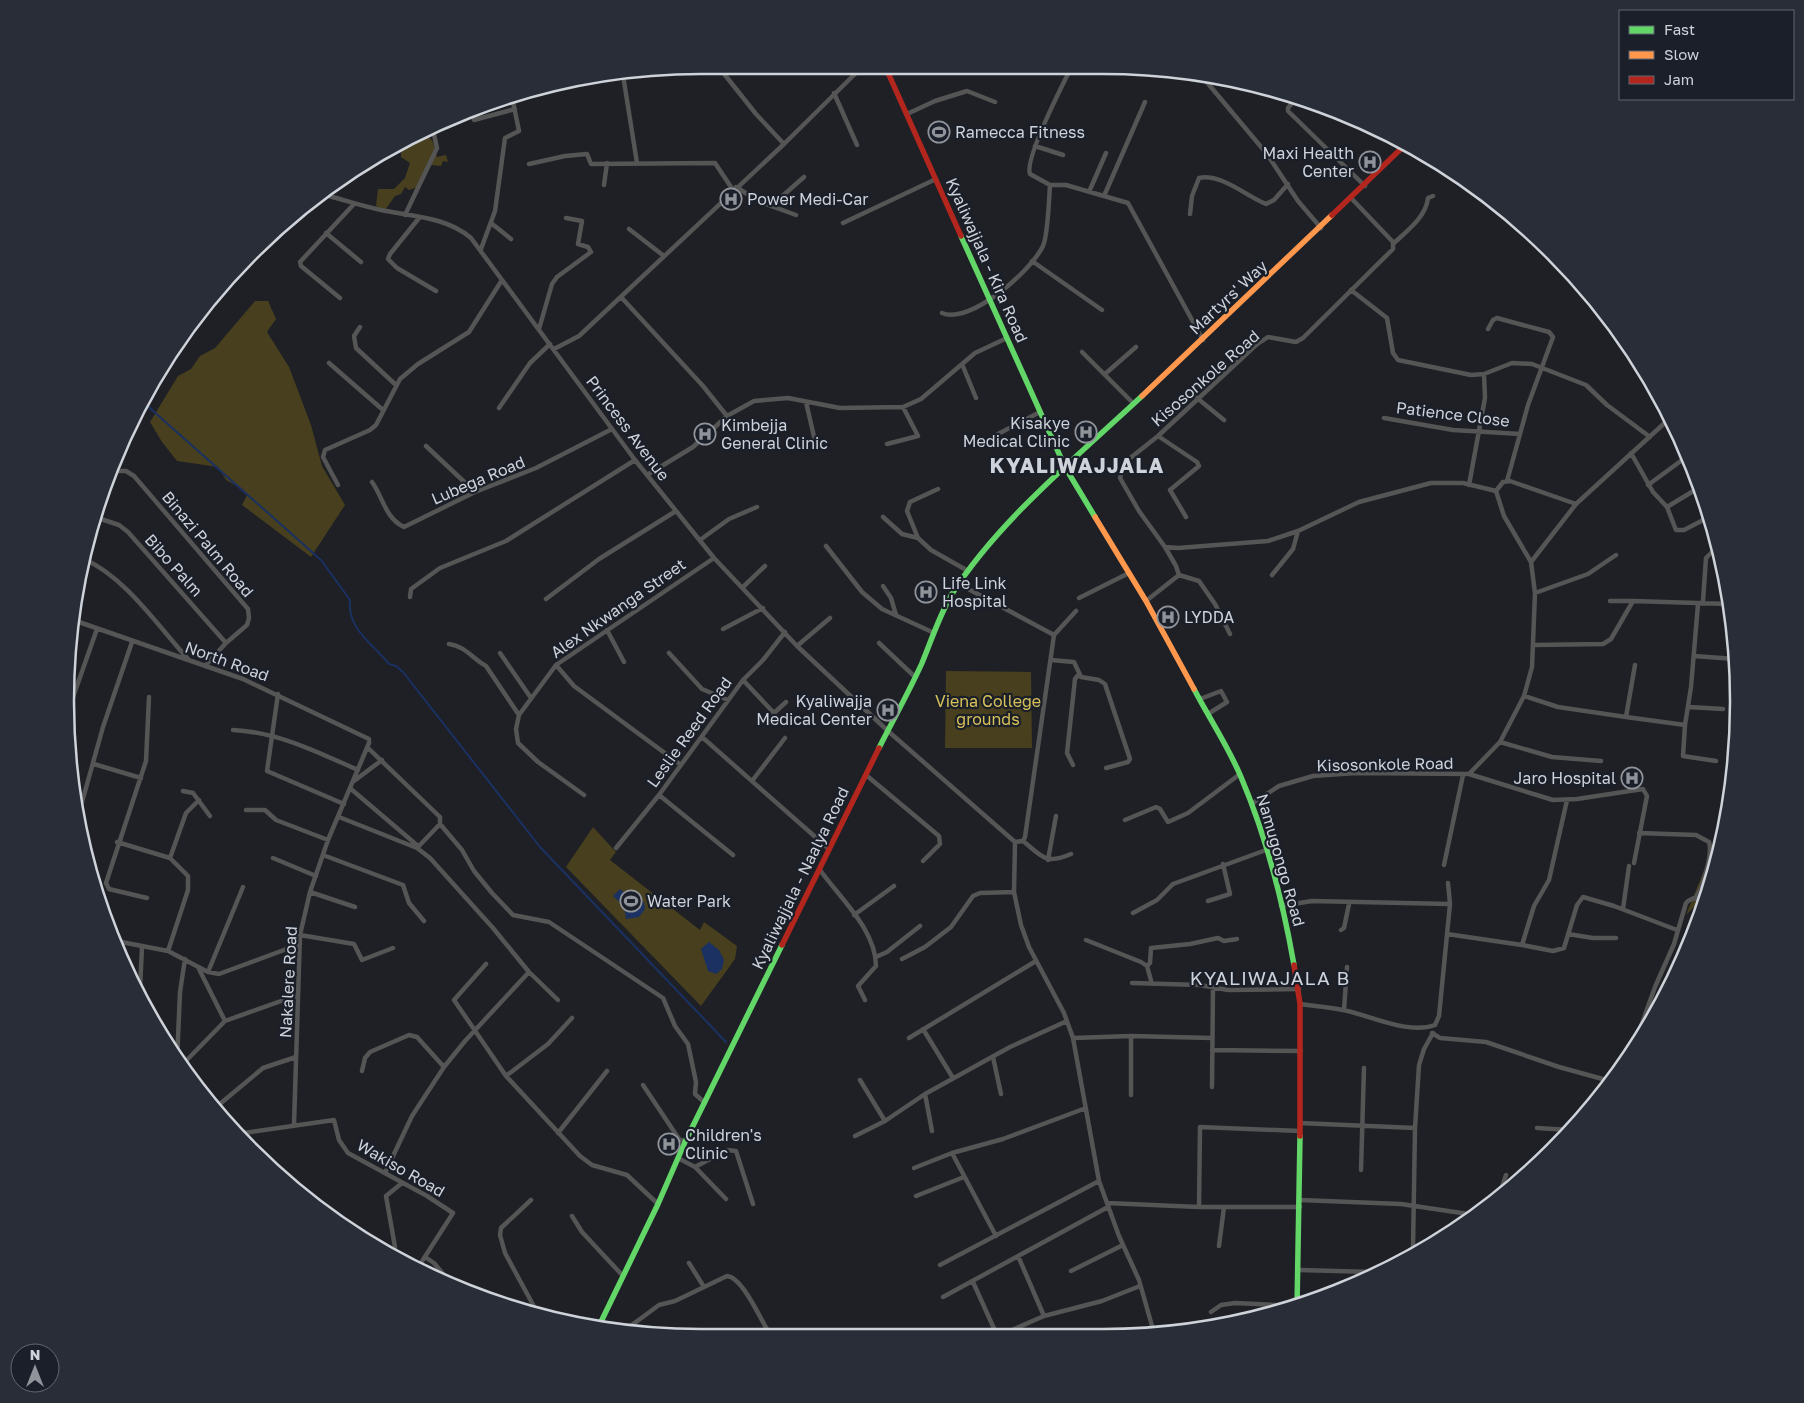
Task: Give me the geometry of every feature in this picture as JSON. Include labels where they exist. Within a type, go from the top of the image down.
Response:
[{"type":"main road","name":"Kyaliwajjala - Kira Road","points":[[889,74],[1065,467]]},
{"type":"main road","name":"Martyrs' Way","points":[[1065,467],[1204,340],[1401,149]]},
{"type":"main road","name":"Kyaliwajjala - Naalya Road","points":[[603,1321],[685,1142],[888,732],[932,632],[958,584],[968,571],[1007,525],[1065,467]]},
{"type":"main road","name":"Namugongo Road","points":[[1065,467],[1146,601],[1240,774],[1252,803],[1266,850],[1281,906],[1299,989],[1301,1051],[1297,1298]]},
{"type":"street","points":[[724,74],[756,114],[784,144]]},
{"type":"street","points":[[554,349],[579,336],[784,144],[855,74]]},
{"type":"street","points":[[1068,74],[1035,146],[1029,167],[1030,174],[1050,185],[1066,185],[1125,201],[1131,206],[1140,228],[1204,340]]},
{"type":"street","points":[[624,79],[637,163]]},
{"type":"street","points":[[1207,83],[1266,154],[1298,201],[1321,228]]},
{"type":"street","points":[[907,114],[935,101],[967,92],[995,102]]},
{"type":"street","points":[[834,93],[858,145]]},
{"type":"street","points":[[1104,196],[1145,102]]},
{"type":"street","points":[[481,249],[491,223],[497,197],[505,138],[518,131],[513,103]]},
{"type":"street","points":[[1292,103],[1288,108],[1288,112],[1365,186]]},
{"type":"street","points":[[473,117],[474,120],[515,109]]},
{"type":"street","points":[[405,215],[437,148],[434,134]]},
{"type":"street","points":[[1035,146],[1063,155]]},
{"type":"street","points":[[1089,192],[1106,153]]},
{"type":"street","points":[[529,164],[565,156],[587,154],[591,164],[715,163],[735,188],[760,202],[796,215]]},
{"type":"street","points":[[604,185],[607,164]]},
{"type":"street","points":[[771,206],[804,177]]},
{"type":"street","points":[[1190,214],[1192,196],[1198,178],[1219,180],[1266,204],[1274,200],[1288,184]]},
{"type":"street","points":[[843,223],[936,179]]},
{"type":"street","points":[[942,313],[956,316],[990,299],[1006,288],[1032,261],[1044,245],[1050,185]]},
{"type":"street","name":"Princess Avenue","points":[[329,196],[354,204],[442,222],[458,229],[471,238],[481,249],[635,460],[714,558],[797,646],[888,732],[1015,842]]},
{"type":"street","name":"Kisosonkole Road","points":[[1179,575],[1165,547],[1139,511],[1120,478],[1124,463],[1158,436],[1197,398],[1268,337],[1296,342],[1302,338],[1393,249],[1394,243],[1420,218],[1428,205],[1428,198],[1433,196]]},
{"type":"street","points":[[1352,198],[1394,243]]},
{"type":"street","points":[[340,298],[300,263],[354,204]]},
{"type":"street","points":[[419,218],[388,259],[397,268],[436,291]]},
{"type":"street","points":[[539,329],[552,284],[557,277],[591,252],[588,247],[578,244],[582,221],[566,218]]},
{"type":"street","points":[[491,223],[511,239]]},
{"type":"street","points":[[629,229],[664,256]]},
{"type":"street","points":[[326,233],[360,262]]},
{"type":"street","points":[[1032,261],[1102,310]]},
{"type":"street","points":[[338,486],[322,454],[325,450],[370,430],[400,379],[418,364],[469,332],[502,280]]},
{"type":"street","points":[[1351,290],[1387,318],[1393,353],[1398,360],[1471,375],[1484,374],[1518,362],[1541,368],[1586,385],[1607,405],[1650,437]]},
{"type":"street","points":[[621,297],[703,386],[727,416]]},
{"type":"street","points":[[1165,547],[1260,542],[1298,531],[1368,500],[1432,483],[1451,482],[1496,491],[1506,481],[1541,368],[1553,337],[1549,332],[1497,318],[1493,320],[1488,329]]},
{"type":"street","points":[[360,327],[354,336],[356,348],[396,385]]},
{"type":"street","points":[[647,475],[693,447],[727,416],[754,401],[788,398],[840,408],[903,407],[921,399],[975,353],[1007,338]]},
{"type":"street","points":[[499,408],[530,363],[550,344]]},
{"type":"street","points":[[1105,374],[1136,347]]},
{"type":"street","points":[[1082,352],[1133,403]]},
{"type":"street","points":[[329,364],[383,410]]},
{"type":"street","points":[[962,364],[976,398]]},
{"type":"street","points":[[1469,485],[1485,398],[1484,374]]},
{"type":"street","points":[[1197,398],[1224,420]]},
{"type":"street","points":[[806,402],[815,441]]},
{"type":"street","points":[[887,444],[918,436],[903,407]]},
{"type":"street","points":[[998,434],[1040,412]]},
{"type":"street","name":"Patience Close","points":[[1384,418],[1479,432],[1520,434]]},
{"type":"street","points":[[1531,562],[1576,504],[1665,423]]},
{"type":"street","name":"Lubega Road","points":[[372,482],[379,494],[384,509],[404,527],[475,492],[536,468],[612,429]]},
{"type":"street","points":[[1158,436],[1197,462],[1199,466],[1170,490],[1186,517]]},
{"type":"street","points":[[426,446],[475,492]]},
{"type":"street","points":[[1631,453],[1648,485],[1667,506],[1678,531],[1703,520]]},
{"type":"street","points":[[410,597],[411,589],[440,568],[506,540],[635,460]]},
{"type":"street","points":[[1648,485],[1682,460]]},
{"type":"street","name":"Binazi Palm Road","points":[[118,471],[126,471],[134,476],[248,609],[249,622],[205,666]]},
{"type":"street","points":[[1506,481],[1576,504]]},
{"type":"street","points":[[938,489],[910,502],[907,507],[918,538],[931,550],[968,571]]},
{"type":"street","name":"Kisosonkole Road","points":[[1252,803],[1280,786],[1313,776],[1356,773],[1469,774],[1500,742],[1524,696],[1532,667],[1535,593],[1531,562],[1504,516],[1496,491]]},
{"type":"street","points":[[1667,506],[1694,491]]},
{"type":"street","points":[[700,540],[729,519],[757,507]]},
{"type":"street","points":[[546,599],[599,559],[676,511]]},
{"type":"street","points":[[883,517],[902,534],[918,538]]},
{"type":"street","name":"Bibo Palm","points":[[101,519],[119,525],[128,532],[226,643]]},
{"type":"street","points":[[1272,576],[1294,549],[1298,531]]},
{"type":"street","points":[[826,546],[862,592],[882,609],[932,632]]},
{"type":"street","points":[[1703,602],[1706,558],[1712,553]]},
{"type":"street","points":[[1535,593],[1588,574],[1616,555]]},
{"type":"street","name":"Alex Nkwanga Street","points":[[519,715],[556,665],[714,558]]},
{"type":"street","points":[[90,562],[120,583],[190,661]]},
{"type":"street","points":[[743,587],[765,566]]},
{"type":"street","points":[[1079,598],[1130,573]]},
{"type":"street","points":[[1146,601],[1179,575],[1199,581],[1215,604],[1230,634]]},
{"type":"street","points":[[958,584],[1054,635]]},
{"type":"street","points":[[883,586],[891,598],[896,615]]},
{"type":"street","points":[[1610,600],[1722,603]]},
{"type":"street","points":[[1534,645],[1603,644],[1611,639],[1633,601]]},
{"type":"street","points":[[1698,604],[1683,756],[1716,761]]},
{"type":"street","points":[[724,629],[763,608]]},
{"type":"street","points":[[1023,841],[1054,635],[1076,611]]},
{"type":"street","points":[[797,646],[830,618]]},
{"type":"street","name":"North Road","points":[[79,622],[205,666],[278,694],[366,736],[369,741],[368,747]]},
{"type":"street","points":[[74,694],[97,629]]},
{"type":"street","points":[[607,630],[624,662]]},
{"type":"street","name":"Leslie Reed Road","points":[[616,848],[659,795],[743,680],[785,632]]},
{"type":"street","points":[[82,802],[132,642]]},
{"type":"street","points":[[879,643],[914,676]]},
{"type":"street","points":[[449,644],[465,649],[478,662],[486,666],[519,715],[516,729],[518,744],[538,762],[584,795]]},
{"type":"street","points":[[500,653],[531,698]]},
{"type":"street","points":[[669,653],[702,689],[728,700]]},
{"type":"street","points":[[1694,656],[1729,659]]},
{"type":"street","points":[[1051,660],[1074,662],[1079,674],[1085,678],[1103,681],[1130,754],[1128,762],[1106,768]]},
{"type":"street","points":[[556,665],[574,686],[681,765]]},
{"type":"street","points":[[1626,717],[1635,665]]},
{"type":"street","points":[[1073,765],[1067,754],[1075,679],[1079,674]]},
{"type":"street","points":[[743,680],[774,713],[786,702]]},
{"type":"street","points":[[1200,699],[1221,691],[1227,702],[1208,714]]},
{"type":"street","points":[[278,694],[266,768],[273,775],[344,804]]},
{"type":"street","points":[[1524,696],[1558,707],[1686,725]]},
{"type":"street","points":[[147,898],[110,889],[106,883],[117,842],[146,761],[149,697]]},
{"type":"street","points":[[1689,708],[1723,709]]},
{"type":"street","points":[[232,730],[270,734],[358,770]]},
{"type":"street","points":[[702,737],[829,850]]},
{"type":"street","points":[[752,781],[785,738]]},
{"type":"street","points":[[1500,742],[1552,757],[1601,761]]},
{"type":"street","points":[[368,747],[440,817],[440,824],[462,850],[474,871],[514,915],[549,922],[663,998],[675,1026],[688,1044],[696,1082],[694,1094],[705,1104]]},
{"type":"street","name":"Nakalere Road","points":[[294,1124],[300,935],[310,892],[328,840],[368,747]]},
{"type":"street","points":[[354,781],[382,760]]},
{"type":"street","points":[[94,764],[141,778]]},
{"type":"street","points":[[1125,820],[1156,808],[1160,809],[1168,822],[1188,813],[1240,774]]},
{"type":"street","points":[[1469,774],[1543,798],[1566,800],[1643,788],[1647,796],[1634,862]]},
{"type":"street","points":[[866,775],[939,836],[940,844],[923,861]]},
{"type":"street","points":[[1444,865],[1464,775]]},
{"type":"street","points":[[351,789],[430,858],[493,928],[529,972],[558,1000]]},
{"type":"street","points":[[183,792],[193,793],[210,816]]},
{"type":"street","points":[[659,795],[733,855]]},
{"type":"street","points":[[170,858],[186,814],[199,800]]},
{"type":"street","points":[[1522,946],[1534,906],[1548,880],[1566,800]]},
{"type":"street","points":[[246,810],[265,810],[276,820],[328,840]]},
{"type":"street","points":[[1048,860],[1056,816]]},
{"type":"street","points":[[338,817],[418,847]]},
{"type":"street","points":[[418,847],[440,824]]},
{"type":"street","points":[[1639,833],[1686,835],[1707,840],[1710,860]]},
{"type":"street","points":[[1071,854],[1056,860],[1048,860],[1023,841],[1015,842],[1014,892],[1021,925],[1036,960],[1067,1021],[1072,1038],[1099,1181],[1140,1286],[1152,1327]]},
{"type":"street","points":[[117,842],[170,858],[185,871],[189,881],[168,951]]},
{"type":"street","points":[[1133,913],[1157,900],[1173,884],[1223,864],[1266,850]]},
{"type":"street","points":[[323,855],[403,885],[408,903],[424,921]]},
{"type":"street","points":[[274,858],[316,876]]},
{"type":"street","points":[[1644,1019],[1655,987],[1672,951],[1686,903],[1695,898],[1710,861]]},
{"type":"street","points":[[1208,901],[1230,894],[1223,864]]},
{"type":"street","points":[[1623,909],[1629,866]]},
{"type":"street","points":[[820,870],[868,934],[876,957],[874,971],[858,986],[864,1000]]},
{"type":"street","points":[[1300,1004],[1344,1010],[1377,1020],[1430,1027],[1438,1022],[1450,904],[1448,883]]},
{"type":"street","points":[[854,915],[894,886]]},
{"type":"street","points":[[208,972],[243,887]]},
{"type":"street","points":[[310,892],[356,907]]},
{"type":"street","points":[[902,959],[925,947],[951,927],[973,896],[980,893],[1014,892]]},
{"type":"street","points":[[1447,934],[1560,950],[1564,948],[1577,904],[1583,897],[1623,909],[1677,930]]},
{"type":"street","points":[[1281,906],[1312,901],[1349,904],[1450,904]]},
{"type":"street","points":[[1341,930],[1344,928],[1349,904]]},
{"type":"street","points":[[876,957],[886,952],[920,926]]},
{"type":"street","points":[[1568,934],[1593,938],[1616,938]]},
{"type":"street","points":[[300,935],[354,944],[362,960],[393,948]]},
{"type":"street","points":[[1146,966],[1150,963],[1151,948],[1190,944],[1218,938],[1224,941],[1237,939]]},
{"type":"street","points":[[1086,940],[1146,966],[1152,984]]},
{"type":"street","points":[[122,942],[168,951],[208,972],[224,973],[300,944]]},
{"type":"street","points":[[140,983],[142,947]]},
{"type":"street","points":[[178,1046],[180,992],[185,959]]},
{"type":"street","points":[[909,1038],[1036,960]]},
{"type":"street","points":[[486,964],[454,1000],[506,1076],[587,1162],[627,1175],[658,1204]]},
{"type":"street","points":[[198,967],[225,1021]]},
{"type":"street","points":[[1344,1010],[1347,967]]},
{"type":"street","points":[[385,1172],[412,1116],[444,1067],[475,1030],[529,972]]},
{"type":"street","points":[[1132,984],[1213,986],[1228,990],[1299,989]]},
{"type":"street","points":[[1212,1087],[1213,986]]},
{"type":"street","points":[[187,1060],[225,1021],[298,995]]},
{"type":"street","points":[[506,1076],[542,1048],[572,1018]]},
{"type":"street","points":[[855,1136],[885,1121],[953,1078],[1067,1021]]},
{"type":"street","points":[[1430,1027],[1433,1034],[1440,1038],[1486,1042],[1522,1056],[1603,1080]]},
{"type":"street","points":[[923,1028],[953,1078]]},
{"type":"street","points":[[1413,1247],[1415,1128],[1420,1058],[1433,1034]]},
{"type":"street","points":[[362,1071],[365,1058],[370,1052],[409,1035],[417,1037],[444,1067]]},
{"type":"street","points":[[1072,1038],[1131,1036],[1212,1038]]},
{"type":"street","points":[[1131,1036],[1131,1096]]},
{"type":"street","points":[[1212,1050],[1301,1051]]},
{"type":"street","points":[[220,1104],[263,1068],[296,1057]]},
{"type":"street","points":[[992,1057],[1001,1094]]},
{"type":"street","points":[[1361,1170],[1364,1068]]},
{"type":"street","points":[[558,1133],[607,1071]]},
{"type":"street","points":[[860,1080],[885,1121]]},
{"type":"street","points":[[643,1085],[679,1139],[685,1142]]},
{"type":"street","points":[[925,1094],[932,1131]]},
{"type":"street","points":[[914,1168],[952,1153],[1003,1139],[1086,1108]]},
{"type":"street","name":"Wakiso Road","points":[[294,1124],[334,1120],[339,1140],[348,1153],[385,1172],[453,1213],[421,1263]]},
{"type":"street","points":[[247,1134],[294,1124]]},
{"type":"street","points":[[1300,1124],[1415,1128]]},
{"type":"street","points":[[1199,1207],[1200,1127],[1300,1131]]},
{"type":"street","points":[[1537,1128],[1561,1129]]},
{"type":"street","points":[[695,1167],[727,1150],[736,1151],[753,1204]]},
{"type":"street","points":[[952,1153],[996,1236]]},
{"type":"street","points":[[678,1158],[695,1167],[726,1199]]},
{"type":"street","points":[[1503,1184],[1506,1175]]},
{"type":"street","points":[[916,1196],[964,1177]]},
{"type":"street","points":[[940,1265],[1099,1181]]},
{"type":"street","points":[[394,1248],[386,1196],[402,1183]]},
{"type":"street","points":[[531,1200],[501,1228],[500,1234],[505,1253],[533,1306]]},
{"type":"street","points":[[1300,1200],[1414,1205],[1465,1213]]},
{"type":"street","points":[[942,1297],[973,1282],[1107,1205],[1300,1207]]},
{"type":"street","points":[[1220,1246],[1224,1207]]},
{"type":"street","points":[[572,1216],[582,1232],[623,1276]]},
{"type":"street","points":[[1071,1270],[1123,1245]]},
{"type":"street","points":[[1018,1256],[1044,1316]]},
{"type":"street","points":[[425,1257],[434,1263],[442,1273]]},
{"type":"street","points":[[689,1263],[704,1287]]},
{"type":"street","points":[[1299,1270],[1364,1272]]},
{"type":"street","points":[[631,1325],[659,1305],[675,1301],[727,1276],[732,1276],[740,1284],[767,1329]]},
{"type":"street","points":[[973,1282],[995,1329]]},
{"type":"street","points":[[1014,1329],[1044,1316],[1102,1301],[1140,1286]]},
{"type":"street","points":[[1211,1312],[1221,1305],[1235,1303],[1275,1305]]},
{"type":"green space","points":[[429,137],[433,142],[437,157],[446,155],[448,162],[443,161],[441,166],[431,165],[418,187],[409,190],[405,187],[401,194],[395,196],[385,210],[376,206],[378,189],[394,189],[405,178],[410,163],[401,157],[401,152]]},
{"type":"green space","points":[[255,301],[268,301],[276,319],[267,332],[289,367],[311,425],[322,466],[345,505],[311,557],[242,505],[247,495],[244,490],[226,480],[218,467],[177,461],[162,442],[150,422],[178,376],[191,369],[200,356],[215,348]]},
{"type":"green space","name":"Viena College grounds","points":[[946,671],[1031,672],[1032,748],[945,748]]},
{"type":"green space","name":"Water Park","points":[[593,827],[616,852],[610,860],[700,930],[704,922],[737,946],[735,959],[701,1006],[566,867]]},
{"type":"green space","points":[[1712,851],[1696,905],[1686,915]]},
{"type":"water","points":[[620,889],[631,899],[644,902],[645,909],[639,917],[626,919],[624,906],[613,896]]},
{"type":"water","points":[[709,942],[719,950],[724,960],[722,969],[716,974],[708,971],[701,949]]},
{"type":"waterway","points":[[148,406],[321,560],[350,600],[350,610],[353,619],[362,635],[389,664],[396,666],[403,672],[540,847],[726,1042]]},
{"type":"traffic: fast","points":[[961,236],[1065,467],[1095,517]]},
{"type":"traffic: fast","points":[[879,748],[917,674],[947,602],[971,567],[1016,515],[1142,396]]},
{"type":"traffic: fast","points":[[1194,689],[1230,754],[1250,799],[1273,870],[1285,917],[1294,965]]},
{"type":"traffic: fast","points":[[601,1321],[658,1204],[685,1142],[782,945]]},
{"type":"traffic: fast","points":[[1297,1298],[1300,1136]]},
{"type":"traffic: slow","points":[[1142,396],[1332,215]]},
{"type":"traffic: slow","points":[[1095,517],[1146,601],[1194,689]]},
{"type":"traffic: jam","points":[[889,74],[961,236]]},
{"type":"traffic: jam","points":[[1332,215],[1400,149]]},
{"type":"traffic: jam","points":[[782,945],[879,748]]},
{"type":"traffic: jam","points":[[1294,965],[1300,1004],[1300,1136]]},
{"type":"place","name":"Ramecca Fitness","points":[[939,132]]},
{"type":"place","name":"Maxi Health Center","points":[[1370,162]]},
{"type":"place","name":"Power Medi-Car","points":[[731,199]]},
{"type":"place","name":"Kisakye Medical Clinic","points":[[1086,432]]},
{"type":"place","name":"Kimbejja General Clinic","points":[[705,434]]},
{"type":"place","name":"Life Link Hospital","points":[[926,592]]},
{"type":"place","name":"LYDDA","points":[[1168,617]]},
{"type":"place","name":"Kyaliwajja Medical Center","points":[[888,710]]},
{"type":"place","name":"Jaro Hospital","points":[[1632,778]]},
{"type":"place","name":"Water Park","points":[[631,901]]},
{"type":"place","name":"Children's Clinic","points":[[669,1144]]},
{"type":"district","name":"KYALIWAJJALA","points":[[1077,466]]},
{"type":"district","name":"KYALIWAJALA B","points":[[1270,978]]}]
